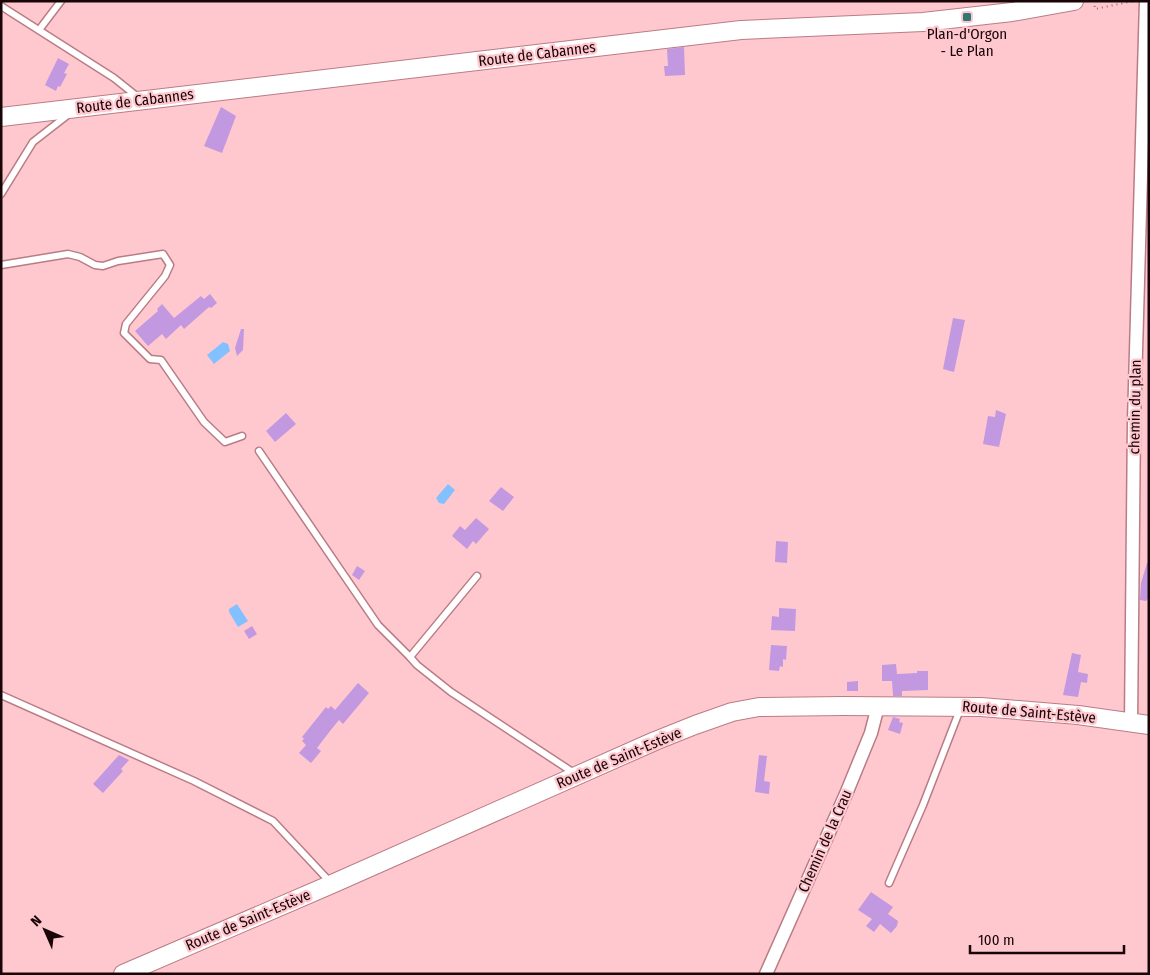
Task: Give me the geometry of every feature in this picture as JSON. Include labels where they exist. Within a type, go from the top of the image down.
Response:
[{"type":"street","name":"Route de Cabannes","points":[[1,117],[741,30],[923,22],[1012,12],[1074,1]]},
{"type":"street","name":"chemin du plan","points":[[1131,723],[1134,421],[1146,1]]},
{"type":"street","name":"Chemin de la Crau","points":[[766,974],[846,794],[871,733],[878,706]]},
{"type":"street","name":"Route de Saint-Estève","points":[[123,974],[687,728],[732,712],[759,707],[962,706],[1078,715],[1149,725]]},
{"type":"lane","points":[[39,30],[61,1]]},
{"type":"lane","points":[[1,6],[114,78],[142,100]]},
{"type":"lane","points":[[1,194],[33,142],[76,108]]},
{"type":"lane","points":[[1,265],[68,254],[94,265],[103,266],[118,260],[163,254],[170,265],[165,276],[126,324],[124,332],[150,359],[161,360],[204,422],[226,442],[242,436]]},
{"type":"lane","points":[[259,451],[378,625],[417,665],[451,692],[578,775]]},
{"type":"lane","points":[[410,657],[477,576]]},
{"type":"lane","points":[[1,695],[194,780],[273,821],[332,884]]},
{"type":"lane","points":[[890,883],[962,706]]},
{"type":"path","points":[[1094,1],[1095,9],[1135,1]]},
{"type":"water","points":[[223,342],[228,344],[230,351],[214,364],[207,355]]},
{"type":"water","points":[[448,484],[455,490],[444,504],[439,503],[436,498]]},
{"type":"water","points":[[237,604],[248,621],[238,627],[229,612],[229,609]]},
{"type":"building","points":[[684,47],[685,75],[665,76],[664,66],[668,66],[667,49]]},
{"type":"building","points":[[58,58],[69,64],[64,73],[67,74],[56,91],[45,85]]},
{"type":"building","points":[[221,107],[236,116],[222,153],[204,146]]},
{"type":"building","points":[[210,294],[217,303],[211,308],[209,307],[184,329],[181,325],[166,339],[162,334],[148,346],[135,331],[158,311],[157,309],[162,304],[174,318],[201,296],[204,299]]},
{"type":"building","points":[[953,318],[965,320],[954,372],[943,369]]},
{"type":"building","points":[[241,329],[244,329],[243,350],[237,356],[235,348]]},
{"type":"building","points":[[996,410],[1006,414],[999,447],[983,444],[988,416],[995,417]]},
{"type":"building","points":[[286,413],[296,424],[275,442],[266,431]]},
{"type":"building","points":[[501,487],[514,497],[503,511],[489,501]]},
{"type":"building","points":[[476,518],[489,529],[476,544],[473,541],[467,549],[452,536],[460,526],[465,530]]},
{"type":"building","points":[[776,541],[788,542],[787,563],[775,562]]},
{"type":"building","points":[[1147,563],[1149,563],[1149,597],[1146,601],[1140,600],[1141,583]]},
{"type":"building","points":[[357,566],[365,571],[359,580],[352,575]]},
{"type":"building","points":[[779,608],[796,609],[795,631],[771,630],[772,616],[779,617]]},
{"type":"building","points":[[252,626],[257,634],[249,639],[244,631]]},
{"type":"building","points":[[771,645],[787,646],[786,660],[783,659],[783,667],[780,666],[779,671],[769,670]]},
{"type":"building","points":[[1072,653],[1081,655],[1078,672],[1088,674],[1087,683],[1081,682],[1078,697],[1063,695]]},
{"type":"building","points":[[896,664],[897,674],[928,671],[928,690],[902,691],[902,696],[893,696],[892,681],[882,681],[882,665]]},
{"type":"building","points":[[858,681],[858,691],[847,691],[847,682]]},
{"type":"building","points":[[358,683],[369,693],[343,724],[339,720],[317,748],[321,751],[311,763],[299,753],[306,745],[302,741],[304,739],[302,737],[326,707],[328,709],[331,706],[335,710]]},
{"type":"building","points":[[893,717],[900,719],[899,722],[903,723],[900,734],[888,730]]},
{"type":"building","points":[[119,755],[129,760],[121,769],[123,771],[103,793],[93,784]]},
{"type":"building","points":[[759,755],[767,756],[764,781],[770,782],[769,794],[755,792]]},
{"type":"building","points":[[871,892],[893,907],[888,914],[898,921],[897,926],[891,933],[880,924],[874,932],[866,926],[872,919],[858,910]]},
{"type":"place","name":"Plan-d'Orgon - Le Plan","points":[[967,17]]}]
